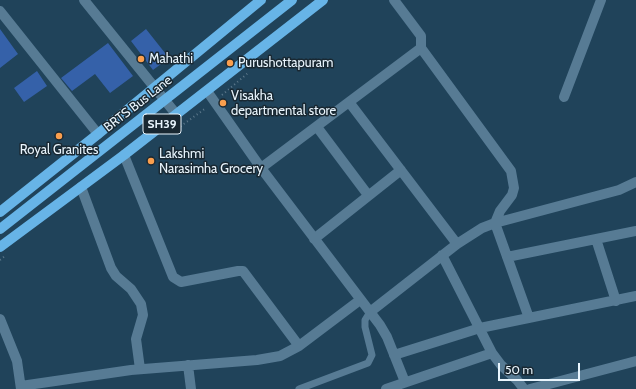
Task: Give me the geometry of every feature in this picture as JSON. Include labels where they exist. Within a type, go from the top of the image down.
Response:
[{"type":"main road","name":"SH39","points":[[0,212],[156,87],[261,0]]},
{"type":"main road","name":"BRTS Bus Lane","points":[[0,229],[292,0]]},
{"type":"main road","name":"SH39","points":[[0,247],[124,155],[323,0]]},
{"type":"street","points":[[84,0],[156,87],[164,100],[176,114]]},
{"type":"street","points":[[394,0],[421,36],[421,48],[511,171],[514,188],[512,195],[500,211],[495,223],[529,318]]},
{"type":"street","points":[[564,97],[601,0]]},
{"type":"street","points":[[0,11],[98,134]]},
{"type":"street","points":[[261,168],[421,48]]},
{"type":"street","points":[[207,91],[261,168],[388,337],[405,382]]},
{"type":"street","points":[[349,102],[457,244]]},
{"type":"street","points":[[317,127],[368,195]]},
{"type":"street","points":[[124,155],[173,277],[181,282],[243,271],[299,346]]},
{"type":"street","points":[[314,239],[368,195],[402,170]]},
{"type":"street","points":[[370,312],[442,255],[473,233],[495,223],[619,190],[636,182]]},
{"type":"street","points":[[81,187],[111,268],[116,276],[130,289],[140,304],[143,315],[136,339],[140,369]]},
{"type":"street","points":[[507,257],[636,231]]},
{"type":"street","points":[[596,239],[616,300]]},
{"type":"street","points":[[442,255],[492,353],[501,365],[524,389]]},
{"type":"street","points":[[394,355],[480,328],[636,296]]},
{"type":"street","points":[[0,319],[17,361],[21,388],[140,369],[257,360],[280,356],[299,346],[360,300]]},
{"type":"street","points":[[386,389],[492,353]]},
{"type":"street","points":[[530,389],[636,361]]},
{"type":"street","points":[[188,365],[191,389]]},
{"type":"lane","points":[[299,389],[368,363],[372,355],[365,327],[365,320],[370,312]]},
{"type":"building","points":[[0,29],[18,54],[0,68]]},
{"type":"building","points":[[146,29],[169,58],[153,70],[131,41]]},
{"type":"building","points":[[108,43],[133,76],[110,93],[95,74],[72,91],[61,78]]},
{"type":"building","points":[[37,71],[47,86],[24,102],[14,88]]},
{"type":"place","name":"Mahathi","points":[[141,59]]},
{"type":"place","name":"Purushottapuram","points":[[230,63]]},
{"type":"place","name":"Visakha departmental store","points":[[223,103]]},
{"type":"place","name":"Royal Granites","points":[[59,136]]},
{"type":"place","name":"Lakshmi Narasimha Grocery","points":[[151,161]]}]
